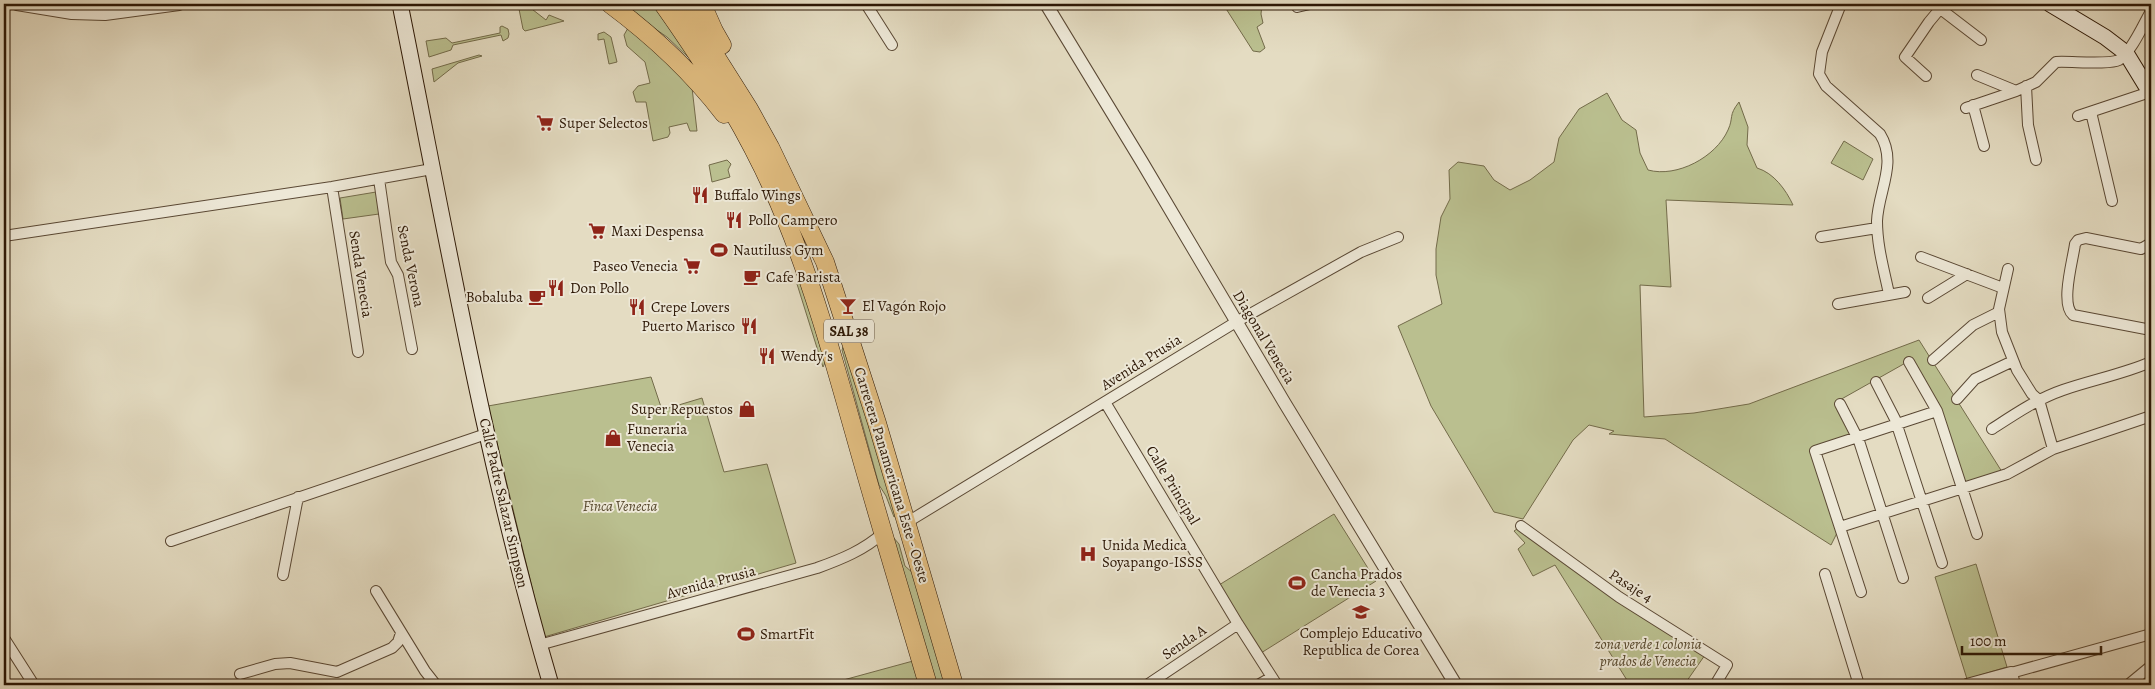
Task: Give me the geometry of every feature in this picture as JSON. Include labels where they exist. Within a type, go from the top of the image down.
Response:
[{"type":"highway","points":[[610,4],[643,28],[698,81],[748,146],[768,180]]},
{"type":"highway","name":"Carretera Panamericana Este - Oeste","points":[[663,4],[714,78],[768,180],[789,227],[820,313],[928,685]]},
{"type":"highway","name":"Carretera Panamericana Este - Oeste","points":[[680,4],[706,40],[749,108],[770,147],[825,262],[874,414],[954,685]]},
{"type":"highway","points":[[702,4],[714,31],[741,76],[784,158],[816,230],[825,262]]},
{"type":"highway","points":[[857,442],[861,445],[885,519],[898,528],[906,523]]},
{"type":"highway","points":[[883,533],[891,533],[900,540],[909,566],[912,568],[919,566]]},
{"type":"main road","name":"Calle Padre Salazar Simpson","points":[[400,4],[443,228],[486,434],[522,582],[551,685]]},
{"type":"main road","points":[[2050,4],[2091,28],[2126,54],[2151,93]]},
{"type":"main road","name":"Calle Padre Salazar Simpson","points":[[433,175],[446,195],[464,280],[462,319]]},
{"type":"main road","points":[[443,228],[451,243],[458,275],[460,279],[464,280]]},
{"type":"street","points":[[17,4],[72,13],[105,14],[178,4]]},
{"type":"street","points":[[866,4],[892,46]]},
{"type":"street","name":"Diagonal Venecia","points":[[1046,4],[1456,685]]},
{"type":"street","points":[[1297,7],[1310,4]]},
{"type":"street","points":[[1841,4],[1822,52],[1818,74],[1826,86],[1880,134],[1885,142],[1888,168],[1877,218],[1877,228],[1889,294]]},
{"type":"street","points":[[1926,76],[1904,57],[1940,6],[1982,40]]},
{"type":"street","points":[[1984,146],[1970,107],[2036,82],[2056,62],[2108,62],[2118,60],[2126,54],[2151,11]]},
{"type":"street","points":[[1977,75],[2016,91]]},
{"type":"street","points":[[2026,86],[2028,125],[2036,160]]},
{"type":"street","points":[[2078,116],[2151,93]]},
{"type":"street","points":[[2090,112],[2112,201]]},
{"type":"street","points":[[4,236],[379,179],[433,175]]},
{"type":"street","name":"Senda Verona","points":[[379,179],[391,262],[398,275],[412,349]]},
{"type":"street","name":"Senda Venecia","points":[[332,187],[358,352]]},
{"type":"street","points":[[1821,237],[1877,228]]},
{"type":"street","name":"Avenida Prusia","points":[[906,523],[1236,322],[1361,252],[1398,237]]},
{"type":"street","points":[[2151,243],[2141,249],[2086,238],[2078,240],[2066,302],[2067,308],[2073,315],[2151,330]]},
{"type":"street","points":[[1921,257],[2003,288]]},
{"type":"street","points":[[2008,269],[2000,312],[2002,332],[2013,361],[2032,394],[2039,400],[2053,449]]},
{"type":"street","points":[[1928,298],[1967,274]]},
{"type":"street","points":[[1838,304],[1904,292]]},
{"type":"street","points":[[1933,360],[1973,325],[2000,312]]},
{"type":"street","points":[[1957,399],[1975,379],[2013,361]]},
{"type":"street","points":[[1909,362],[1937,411],[1977,534]]},
{"type":"street","points":[[1992,429],[2028,405],[2062,390],[2134,369],[2151,362]]},
{"type":"street","points":[[1876,382],[1897,424],[1942,563]]},
{"type":"street","name":"Calle Principal","points":[[1105,402],[1238,624],[1275,681]]},
{"type":"street","points":[[1840,404],[1857,437],[1903,578]]},
{"type":"street","points":[[1861,592],[1815,451],[1937,411]]},
{"type":"street","points":[[1840,528],[2007,474],[2053,449],[2151,416]]},
{"type":"street","points":[[171,541],[486,434]]},
{"type":"street","points":[[283,575],[298,497]]},
{"type":"street","name":"Pasaje 4","points":[[1521,526],[1612,592],[1727,665],[1715,685]]},
{"type":"street","name":"Avenida Prusia","points":[[539,644],[817,568],[858,551],[883,533]]},
{"type":"street","points":[[1825,574],[1859,685]]},
{"type":"street","points":[[376,591],[401,634],[436,685]]},
{"type":"street","name":"Senda A","points":[[1147,685],[1238,624]]},
{"type":"street","points":[[240,674],[275,664],[290,663],[337,672],[392,648],[398,642],[401,634]]},
{"type":"street","points":[[1968,685],[2012,679],[2151,634]]},
{"type":"street","points":[[4,638],[34,685]]},
{"type":"street","points":[[2128,685],[2151,666]]},
{"type":"street","points":[[1258,685],[1275,681]]},
{"type":"green space","points":[[518,4],[530,4],[528,6],[546,20],[549,15],[564,21],[525,31]]},
{"type":"green space","points":[[619,4],[656,4],[710,78],[667,37]]},
{"type":"green space","points":[[1223,4],[1262,4],[1261,14],[1263,23],[1257,27],[1265,48],[1260,52],[1253,51]]},
{"type":"green space","points":[[500,27],[508,29],[509,34],[508,38],[503,41],[501,35],[453,45],[451,50],[429,57],[426,41],[446,38],[452,43],[500,33]]},
{"type":"green space","points":[[628,28],[691,79],[697,131],[690,131],[687,123],[669,127],[670,133],[668,137],[653,141],[646,102],[636,102],[633,92],[638,86],[650,83],[645,62],[627,46],[624,35]]},
{"type":"green space","points":[[604,32],[611,37],[617,62],[609,64],[604,39],[598,40],[598,34]]},
{"type":"green space","points":[[479,55],[482,56],[458,63],[434,82],[432,69]]},
{"type":"green space","points":[[1607,93],[1622,120],[1636,130],[1640,153],[1648,170],[1659,172],[1683,168],[1705,157],[1715,149],[1728,130],[1733,110],[1739,102],[1748,127],[1747,145],[1757,168],[1769,174],[1779,183],[1793,205],[1666,200],[1671,287],[1640,285],[1644,417],[1694,413],[1749,404],[1919,340],[2004,475],[1962,488],[1938,414],[1909,361],[1838,401],[1854,438],[1815,451],[1840,527],[1831,545],[1665,439],[1609,434],[1614,431],[1589,425],[1573,440],[1523,519],[1494,512],[1431,406],[1398,326],[1442,304],[1436,275],[1436,249],[1441,217],[1450,199],[1449,170],[1458,162],[1484,166],[1494,180],[1510,190],[1530,180],[1554,162],[1559,138],[1579,109]]},
{"type":"green space","points":[[1844,141],[1873,159],[1863,180],[1831,163]]},
{"type":"green space","points":[[727,160],[731,164],[728,170],[730,177],[712,182],[709,165]]},
{"type":"green space","points":[[376,192],[379,214],[343,219],[340,198]]},
{"type":"green space","points":[[800,276],[825,363],[823,367],[797,284]]},
{"type":"green space","points":[[843,347],[846,350],[896,516],[894,517],[886,496],[879,485],[842,350]]},
{"type":"green space","name":"Finca Venecia","points":[[651,377],[662,410],[702,398],[724,472],[767,464],[796,563],[544,637],[488,406]]},
{"type":"green space","name":"Cancha Prados de Venecia 3","points":[[1334,514],[1376,581],[1261,653],[1219,585]]},
{"type":"green space","name":"zona verde 1 colonia prados de Venecia","points":[[1520,527],[1705,655],[1684,685],[1630,685],[1555,565],[1533,576],[1518,549],[1525,543],[1514,531]]},
{"type":"green space","points":[[893,537],[899,544],[905,566],[914,574],[947,685],[932,685]]},
{"type":"green space","points":[[1976,564],[2007,667],[1967,679],[1935,577]]},
{"type":"green space","points":[[913,661],[920,685],[825,685]]},
{"type":"place","name":"Super Selectos","points":[[545,123]]},
{"type":"place","name":"Buffalo Wings","points":[[700,195]]},
{"type":"place","name":"Pollo Campero","points":[[734,220]]},
{"type":"place","name":"Maxi Despensa","points":[[597,231]]},
{"type":"place","name":"Nautiluss Gym","points":[[719,250]]},
{"type":"place","name":"Paseo Venecia","points":[[692,266]]},
{"type":"place","name":"Cafe Barista","points":[[752,277]]},
{"type":"place","name":"Don Pollo","points":[[556,288]]},
{"type":"place","name":"Bobaluba","points":[[537,297]]},
{"type":"place","name":"El Vagón Rojo","points":[[848,306]]},
{"type":"place","name":"Crepe Lovers","points":[[637,307]]},
{"type":"place","name":"Puerto Marisco","points":[[749,326]]},
{"type":"place","name":"Wendy's","points":[[767,356]]},
{"type":"place","name":"Super Repuestos","points":[[747,409]]},
{"type":"place","name":"Funeraria Venecia","points":[[613,438]]},
{"type":"place","name":"Unida Medica Soyapango-ISSS","points":[[1088,554]]},
{"type":"place","name":"Cancha Prados de Venecia 3","points":[[1297,583]]},
{"type":"place","name":"Complejo Educativo Republica de Corea","points":[[1361,612]]},
{"type":"place","name":"SmartFit","points":[[746,634]]}]
